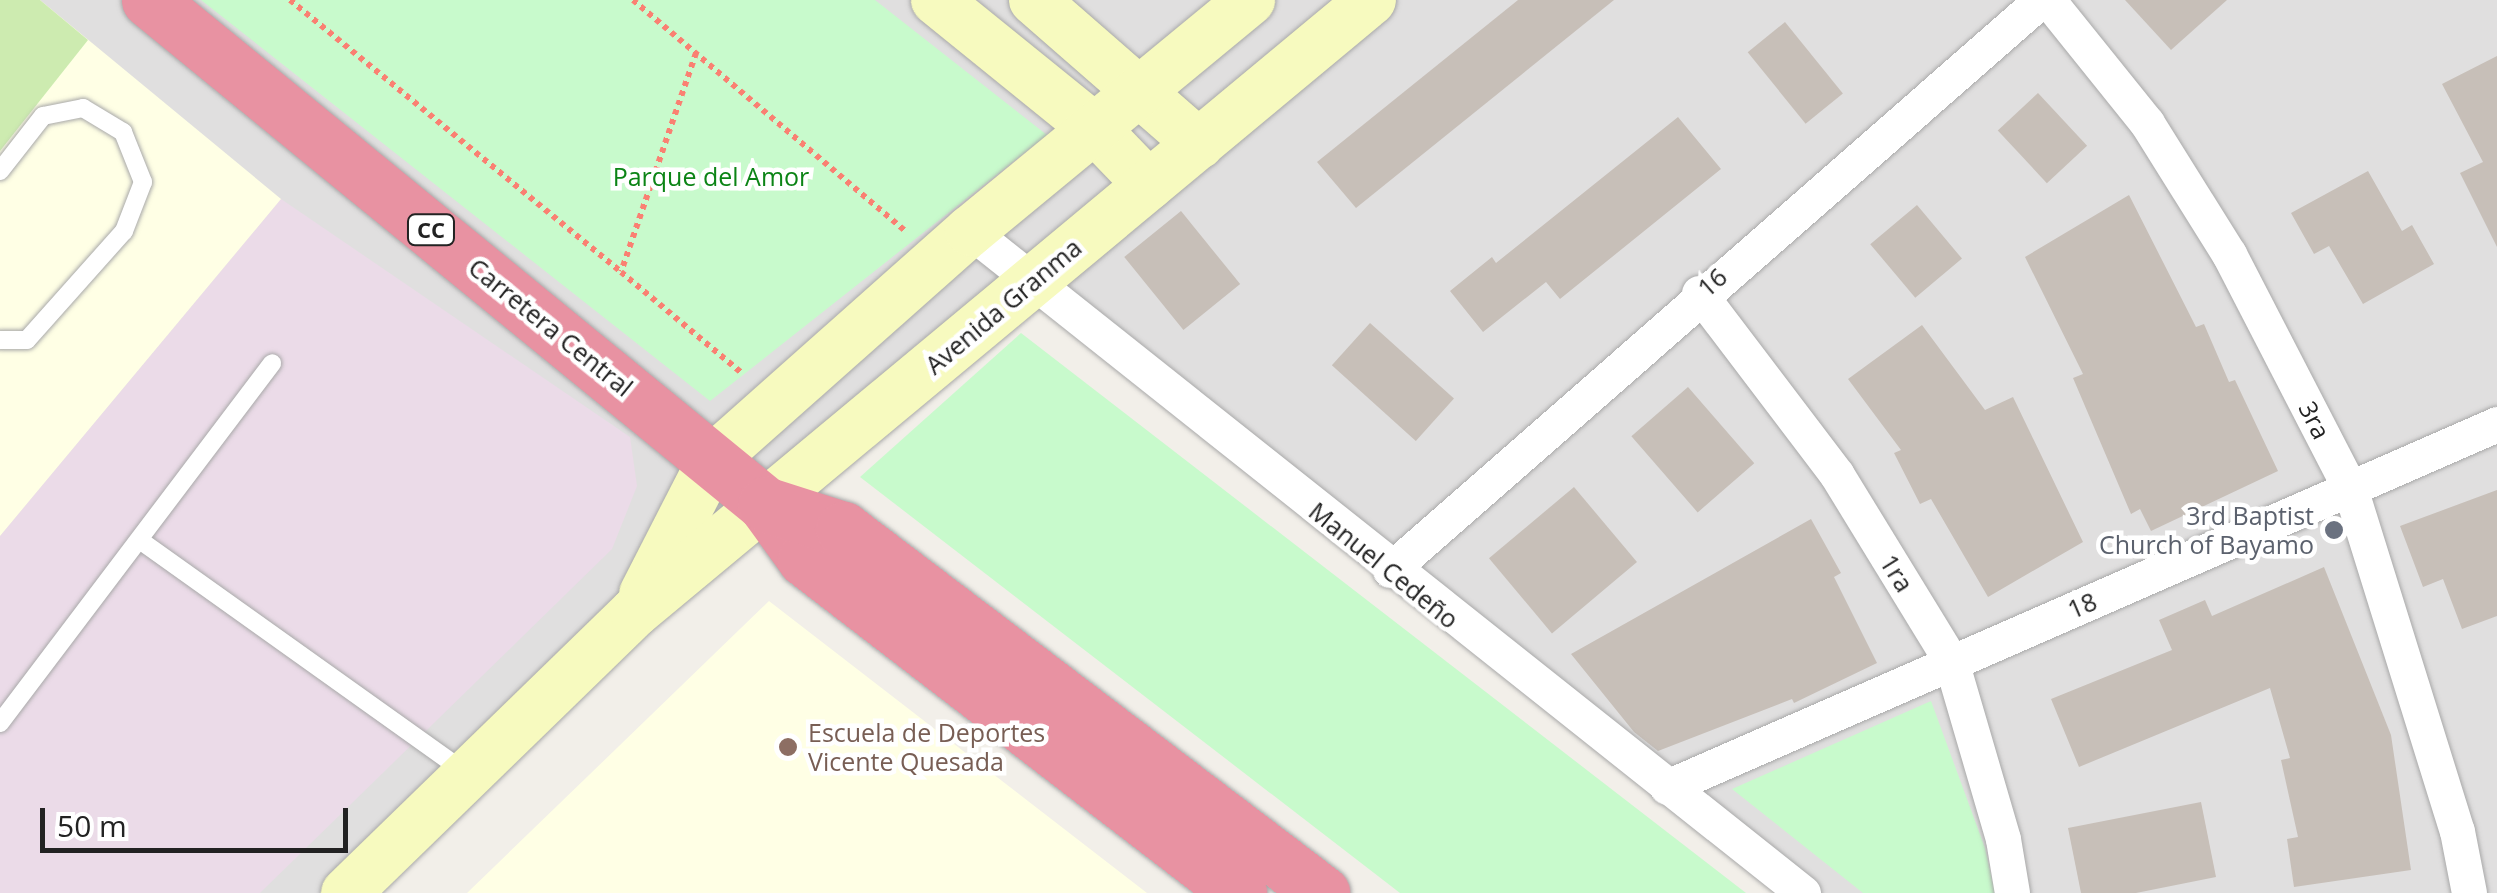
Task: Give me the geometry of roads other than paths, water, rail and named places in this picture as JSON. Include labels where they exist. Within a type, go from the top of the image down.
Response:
[{"type":"highway","name":"Carretera Central","points":[[149,0],[713,459],[765,504],[806,559],[1239,893]]},
{"type":"highway","name":"Carretera Central","points":[[765,504],[844,529],[1322,893]]},
{"type":"main road","points":[[936,0],[1094,128],[1149,185]]},
{"type":"main road","points":[[1034,0],[1142,89],[1199,144]]},
{"type":"main road","name":"Avenida Granma","points":[[635,612],[713,459],[954,245],[1250,0]]},
{"type":"main road","name":"Avenida Granma","points":[[346,893],[635,612],[1372,0]]},
{"type":"street","name":"16","points":[[1390,570],[1698,293],[2045,0]]},
{"type":"street","name":"3ra","points":[[2045,0],[2147,122],[2229,254],[2350,488],[2457,831],[2468,893]]},
{"type":"street","name":"Manuel Cedeño","points":[[954,245],[1034,281],[1390,570],[1803,893]]},
{"type":"street","name":"1ra","points":[[1698,293],[1836,475],[1952,661],[2003,839],[2012,893]]},
{"type":"street","name":"18","points":[[1667,787],[2497,424]]},
{"type":"lane","points":[[0,171],[43,116],[83,108],[123,132],[143,182],[124,231],[28,340],[0,340]]},
{"type":"lane","points":[[0,723],[272,363]]},
{"type":"lane","points":[[141,541],[468,774]]},
{"type":"place","name":"3rd Baptist Church of Bayamo","points":[[2334,530]]},
{"type":"place","name":"Escuela de Deportes Vicente Quesada","points":[[788,747]]},
{"type":"park label","name":"Parque del Amor","points":[[711,176]]}]
